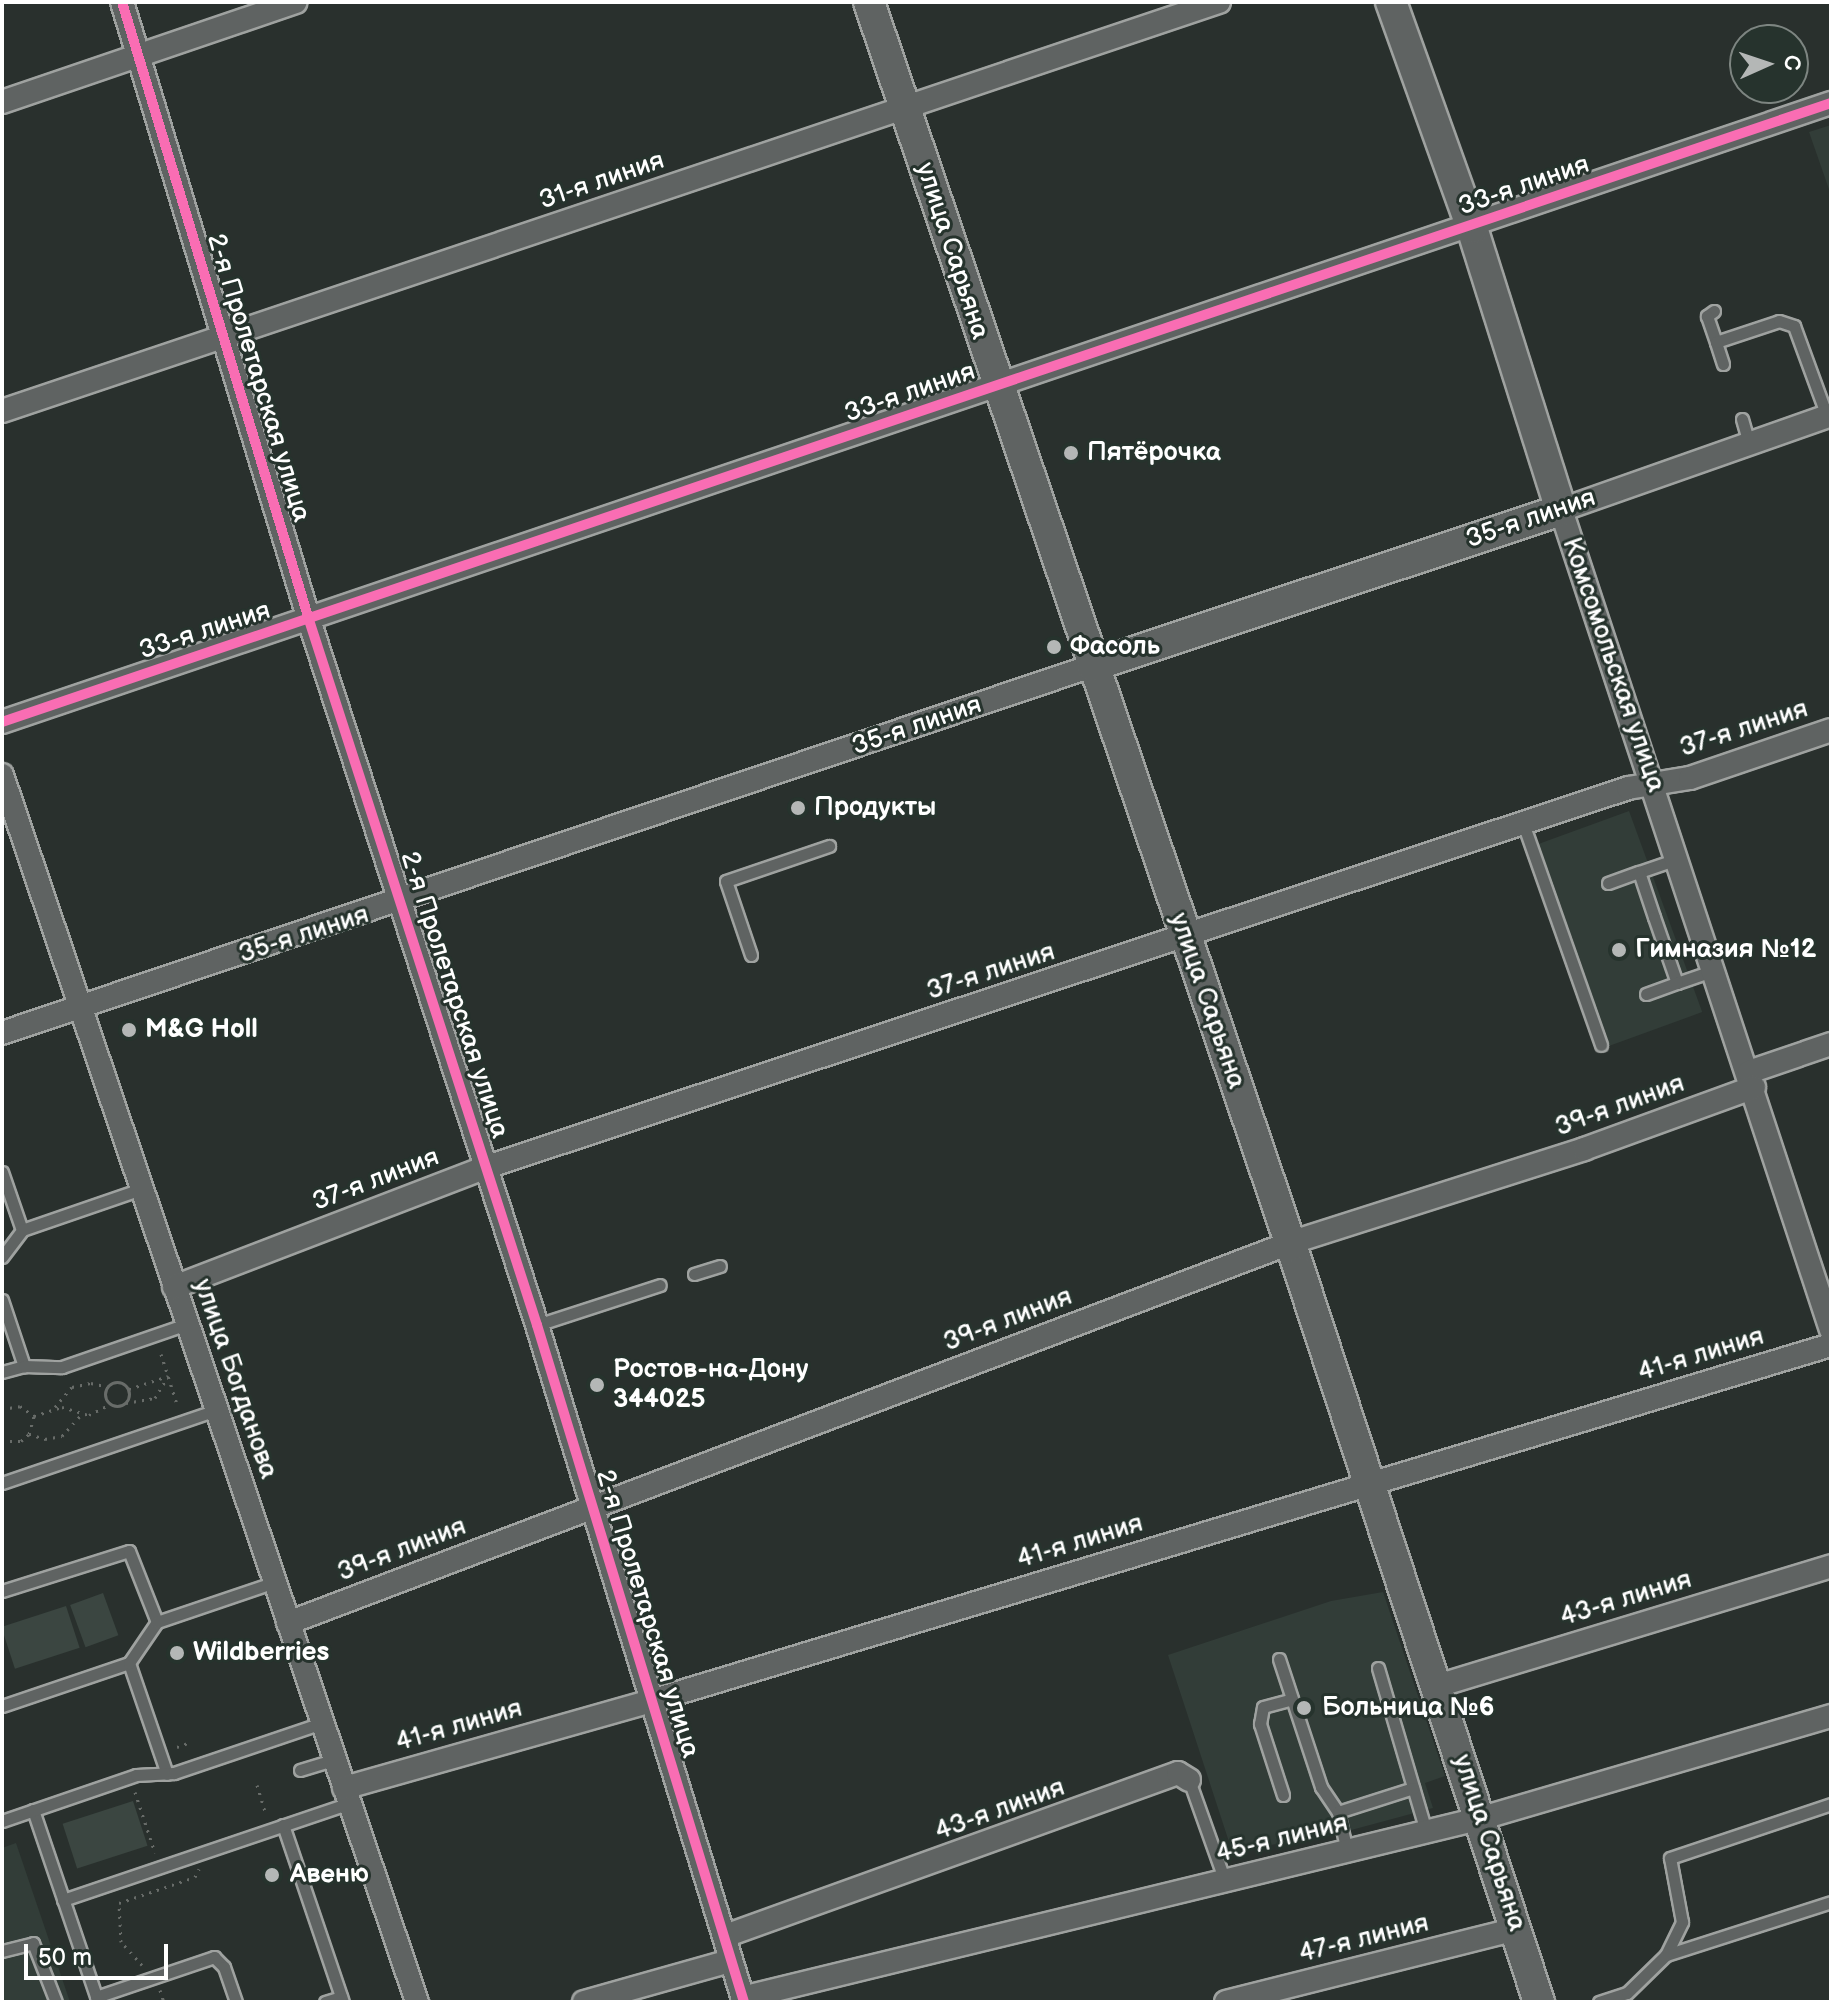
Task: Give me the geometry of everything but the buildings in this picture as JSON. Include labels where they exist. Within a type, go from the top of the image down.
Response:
[{"type":"main road","name":"улица Сарьяна","points":[[869,2],[997,387],[1290,1243],[1482,1818],[1539,2002]]},
{"type":"main road","name":"Комсомольская улица","points":[[1391,2],[1472,228],[1561,510]]},
{"type":"main road","name":"35-я линия","points":[[1092,666],[1561,510]]},
{"type":"street","name":"2-я Пролетарская улица","points":[[122,2],[309,620],[537,1325],[743,2000]]},
{"type":"street","points":[[2,102],[295,2]]},
{"type":"street","name":"31-я линия","points":[[2,411],[1219,2]]},
{"type":"street","name":"33-я линия","points":[[2,722],[1472,228],[1831,103]]},
{"type":"street","name":"35-я линия","points":[[1561,510],[1829,415]]},
{"type":"street","name":"Комсомольская улица","points":[[1561,510],[1715,970],[1831,1330]]},
{"type":"street","name":"35-я линия","points":[[2,1033],[400,903],[1092,666]]},
{"type":"street","name":"37-я линия","points":[[174,1287],[487,1167],[1651,784],[1690,778],[1831,730]]},
{"type":"street","name":"улица Богданова","points":[[2,775],[417,2002]]},
{"type":"street","name":"39-я линия","points":[[288,1623],[1290,1243],[1558,1158],[1831,1044]]},
{"type":"street","name":"41-я линия","points":[[347,1796],[651,1701],[1831,1345]]},
{"type":"street","name":"43-я линия","points":[[1437,1686],[1831,1566]]},
{"type":"street","name":"45-я линия","points":[[743,2000],[1482,1818],[1831,1716]]},
{"type":"street","name":"43-я линия","points":[[725,1936],[1178,1773],[1189,1780]]},
{"type":"street","name":"47-я линия","points":[[1226,2002],[1516,1929]]},
{"type":"street","points":[[584,2002],[730,1961]]},
{"type":"lane","points":[[1714,311],[1707,316],[1723,364]]},
{"type":"lane","points":[[1716,342],[1779,321],[1794,326],[1829,415]]},
{"type":"lane","points":[[1742,419],[1749,444]]},
{"type":"lane","points":[[1524,826],[1601,1045]]},
{"type":"lane","points":[[751,955],[726,881],[829,846]]},
{"type":"lane","points":[[1608,883],[1677,859]]},
{"type":"lane","points":[[1639,872],[1677,983]]},
{"type":"lane","points":[[1646,994],[1715,970]]},
{"type":"lane","points":[[2,1172],[22,1230]]},
{"type":"lane","points":[[2,1257],[22,1230],[141,1189]]},
{"type":"lane","points":[[694,1274],[720,1266]]},
{"type":"lane","points":[[537,1325],[660,1285]]},
{"type":"lane","points":[[2,1300],[24,1366]]},
{"type":"lane","points":[[2,1372],[24,1366],[62,1367],[187,1324]]},
{"type":"lane","points":[[2,1483],[216,1410]]},
{"type":"lane","points":[[2,1591],[129,1551],[157,1622]]},
{"type":"lane","points":[[2,1706],[129,1663],[157,1622],[275,1582]]},
{"type":"lane","points":[[1279,1659],[1321,1787],[1338,1812],[1347,1851]]},
{"type":"lane","points":[[129,1663],[167,1774]]},
{"type":"lane","points":[[1378,1668],[1426,1831]]},
{"type":"lane","points":[[1283,1795],[1260,1724],[1263,1707],[1292,1699]]},
{"type":"lane","points":[[2,1821],[129,1777],[167,1774],[322,1723]]},
{"type":"lane","points":[[300,1770],[335,1759]]},
{"type":"lane","name":"43-я линия","points":[[1189,1780],[1225,1882]]},
{"type":"lane","points":[[1338,1812],[1413,1788]]},
{"type":"lane","points":[[63,1900],[283,1825],[347,1796]]},
{"type":"lane","points":[[1599,2002],[1627,1993],[1666,1955],[1682,1922],[1670,1858],[1831,1804]]},
{"type":"lane","points":[[33,1810],[97,1999],[217,1958],[236,2002]]},
{"type":"lane","points":[[283,1825],[342,1999],[325,2002]]},
{"type":"lane","points":[[1666,1955],[1831,1902]]},
{"type":"lane","points":[[2,1951],[33,1943],[56,2002]]},
{"type":"path","points":[[161,1354],[177,1404]]},
{"type":"path","points":[[128,1390],[168,1376]]},
{"type":"path","points":[[29,1434],[45,1439],[62,1436],[81,1415],[111,1404],[155,1398],[168,1376]]},
{"type":"path","points":[[54,1409],[72,1387],[91,1383],[108,1387],[119,1382],[128,1390]]},
{"type":"path","points":[[108,1387],[111,1404]]},
{"type":"path","points":[[126,1403],[128,1390]]},
{"type":"path","points":[[2,1409],[20,1406],[34,1416]]},
{"type":"path","points":[[34,1416],[62,1407],[81,1415]]},
{"type":"path","points":[[2,1427],[2,1439],[14,1443],[29,1434],[34,1416]]},
{"type":"path","points":[[177,1747],[191,1742]]},
{"type":"path","points":[[129,1777],[160,1867]]},
{"type":"path","points":[[257,1785],[265,1811]]},
{"type":"path","points":[[145,1823],[154,1821]]},
{"type":"path","points":[[164,2002],[151,1962],[140,1965],[121,1942],[119,1903],[195,1877],[199,1869],[212,1864]]},
{"type":"shaded area","points":[[1831,125],[1831,195],[1809,132]]},
{"type":"shaded area","name":"Гимназия №12","points":[[1629,811],[1702,1012],[1598,1050],[1525,849]]},
{"type":"shaded area","name":"Больница №6","points":[[1383,1592],[1445,1776],[1425,1783],[1433,1808],[1329,1836],[1232,1851],[1168,1655],[1331,1601]]},
{"type":"shaded area","points":[[103,1593],[118,1635],[86,1647],[70,1605]]},
{"type":"shaded area","points":[[66,1606],[80,1648],[15,1669],[2,1627]]},
{"type":"shaded area","points":[[133,1801],[148,1846],[77,1869],[63,1824]]},
{"type":"shaded area","points":[[16,1843],[70,2002],[2,2002],[2,1848]]},
{"type":"cycle path","points":[[122,2],[309,620],[537,1325],[744,2002]]},
{"type":"cycle path","points":[[2,722],[1831,103]]},
{"type":"place","name":"Пятёрочка","points":[[1071,453]]},
{"type":"place","name":"Фасоль","points":[[1054,647]]},
{"type":"place","name":"Продукты","points":[[798,808]]},
{"type":"place","name":"Гимназия №12","points":[[1619,950]]},
{"type":"place","name":"M&G Holl","points":[[129,1030]]},
{"type":"place","name":"Ростов-на-Дону 344025","points":[[597,1385]]},
{"type":"place","name":"Wildberries","points":[[177,1653]]},
{"type":"place","name":"Больница №6","points":[[1304,1708]]},
{"type":"place","name":"Авеню","points":[[272,1875]]}]
